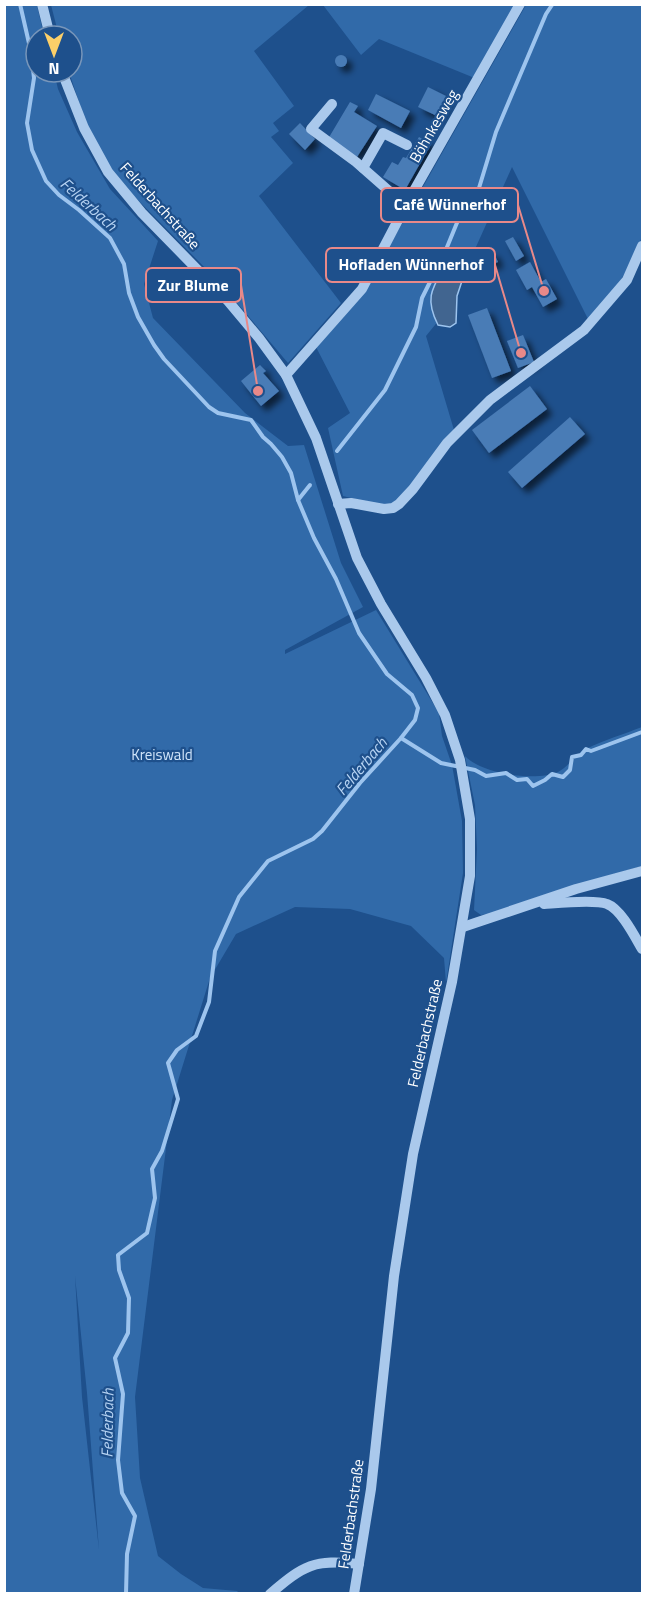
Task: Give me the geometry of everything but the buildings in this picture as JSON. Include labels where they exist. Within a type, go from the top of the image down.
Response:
[{"type":"street","points":[[42,4],[47,24]]},
{"type":"street","name":"Böhnkesweg","points":[[286,375],[362,289],[520,4]]},
{"type":"street","name":"Felderbachstraße","points":[[67,84],[84,128],[108,172],[142,213],[228,301],[286,375],[316,438],[357,558],[445,715],[460,760],[470,819],[470,876],[463,927],[412,1154],[394,1276],[371,1489],[354,1593]]},
{"type":"street","points":[[332,104],[312,129],[363,168],[406,206]]},
{"type":"street","points":[[363,168],[383,133],[407,145]]},
{"type":"street","points":[[338,504],[351,503],[384,509],[393,508],[399,504],[447,443],[490,400],[584,330],[627,280],[642,246]]},
{"type":"street","points":[[463,927],[642,871]]},
{"type":"street","points":[[529,905],[585,902],[607,904],[631,929],[642,949]]},
{"type":"street","points":[[270,1593],[288,1578],[323,1562],[359,1564]]},
{"type":"green space","name":"Kreiswald","points":[[4,5],[37,5],[41,24],[24,24],[24,84],[57,84],[77,132],[110,189],[158,241],[144,284],[153,318],[245,413],[288,446],[304,445],[341,563],[363,607],[285,650],[285,654],[376,610],[439,713],[442,736],[452,765],[462,821],[463,873],[446,983],[444,958],[411,926],[350,909],[295,907],[236,934],[210,978],[172,1100],[135,1397],[140,1478],[158,1556],[203,1588],[239,1593],[5,1593]],"holes":[[[75,1276],[87,1393],[99,1550],[82,1397]]]},
{"type":"green space","points":[[51,5],[309,5],[254,51],[294,106],[273,123],[279,131],[271,137],[293,163],[259,196],[341,303],[288,363],[220,283],[122,184],[107,163],[89,132],[73,84],[84,84],[84,24],[56,24]]},
{"type":"green space","points":[[323,5],[518,5],[477,79],[379,39],[361,55]]},
{"type":"green space","points":[[526,5],[642,5],[642,236],[638,248],[620,281],[589,321],[512,167],[448,309],[426,336],[454,430],[396,503],[382,506],[343,496],[328,428],[350,413],[316,347],[365,289]]},
{"type":"green space","points":[[642,727],[642,866],[488,914],[481,915],[474,910],[477,849],[475,805],[465,756],[484,768],[496,772],[523,776],[548,775],[562,770],[586,749]]},
{"type":"shaded area","points":[[448,260],[464,263],[466,269],[457,296],[456,323],[450,327],[438,325],[431,306],[432,291]]},
{"type":"waterway","name":"Felderbach","points":[[20,4],[31,52],[34,78],[27,123],[32,150],[46,181],[59,195],[110,238],[124,264],[129,293],[138,317],[164,359],[209,407],[218,413],[251,420],[282,457],[291,473],[298,500],[314,538],[336,579],[359,633],[387,674],[412,695],[418,708],[415,720],[401,738],[360,783],[322,831],[313,839],[268,861],[239,897],[215,951],[209,1002],[196,1036],[177,1050],[168,1063],[178,1099],[162,1151],[152,1169],[155,1198],[147,1233],[118,1255],[119,1270],[129,1298],[128,1333],[115,1358],[123,1394],[118,1460],[122,1493],[135,1516],[127,1554],[126,1594]]},
{"type":"waterway","points":[[337,451],[385,390],[416,327],[422,298],[461,213],[479,188],[496,132],[546,14],[552,5]]},
{"type":"waterway","points":[[298,500],[310,485]]},
{"type":"waterway","points":[[401,738],[441,763],[475,770],[486,776],[506,773],[517,780],[527,779],[533,786],[552,774],[563,777],[570,770],[572,757],[581,755],[586,749],[591,751],[642,732]]},
{"type":"place","name":"Café Wünnerhof","points":[[544,291]]},
{"type":"place","name":"Hofladen Wünnerhof","points":[[521,353]]},
{"type":"place","name":"Zur Blume","points":[[258,391]]}]
